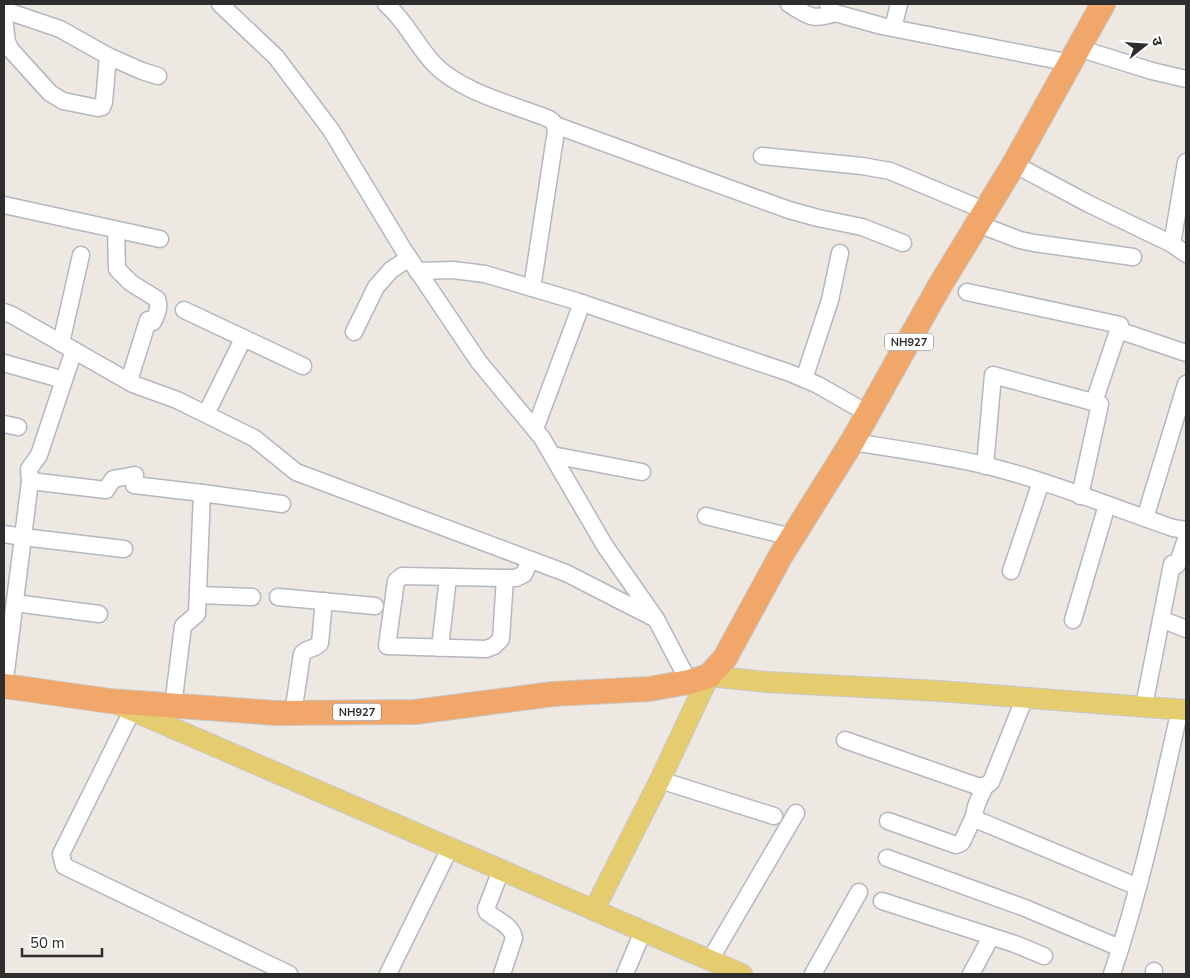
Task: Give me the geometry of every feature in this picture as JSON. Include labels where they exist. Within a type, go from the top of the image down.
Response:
[{"type":"highway","name":"NH927","points":[[4,686],[74,698],[173,706],[293,713],[415,712],[553,694],[649,689],[699,679],[725,658],[792,537],[852,442],[939,287],[1014,164],[1103,4]]},
{"type":"main road","points":[[594,910],[660,780],[699,679],[939,691],[1183,709]]},
{"type":"main road","points":[[110,701],[742,974]]},
{"type":"street","points":[[220,4],[276,57],[331,130],[413,264],[479,362],[542,438],[605,546],[699,679]]},
{"type":"street","points":[[386,4],[399,16],[434,64],[453,79],[482,94],[552,120],[556,125],[789,210],[862,227],[903,243]]},
{"type":"street","points":[[789,4],[814,17],[824,17],[832,8],[892,28],[1074,55],[1186,79]]},
{"type":"street","points":[[892,28],[899,4]]},
{"type":"street","points":[[4,10],[60,29],[108,56],[158,76]]},
{"type":"street","points":[[4,18],[7,42],[11,50],[56,98],[98,108],[102,107],[108,56]]},
{"type":"street","points":[[532,288],[556,125]]},
{"type":"street","points":[[762,156],[862,166],[890,171],[982,217],[1020,240],[1034,244],[1134,257]]},
{"type":"street","points":[[1172,244],[1186,162]]},
{"type":"street","points":[[1014,164],[1089,204],[1172,244],[1186,254]]},
{"type":"street","points":[[4,205],[160,239]]},
{"type":"street","points":[[116,230],[117,269],[131,283],[157,299],[159,304],[129,381]]},
{"type":"street","points":[[804,379],[830,300],[840,253]]},
{"type":"street","points":[[4,686],[30,481],[29,469],[40,454],[64,380],[81,255]]},
{"type":"street","points":[[354,332],[376,287],[392,270],[413,264],[468,271],[582,304],[804,379],[867,413]]},
{"type":"street","points":[[967,292],[1120,325],[1094,402]]},
{"type":"street","points":[[535,429],[582,304]]},
{"type":"street","points":[[184,310],[302,366]]},
{"type":"street","points":[[4,312],[12,314],[133,384],[177,400],[254,438],[296,472],[566,573],[656,619]]},
{"type":"street","points":[[1118,330],[1186,353]]},
{"type":"street","points":[[206,414],[243,338]]},
{"type":"street","points":[[4,363],[64,380]]},
{"type":"street","points":[[985,466],[993,375],[1094,402],[1100,404],[1080,496]]},
{"type":"street","points":[[1145,518],[1182,413],[1186,384]]},
{"type":"street","points":[[852,442],[935,455],[985,466],[1041,482],[1186,530]]},
{"type":"street","points":[[552,455],[642,472]]},
{"type":"street","points":[[30,481],[106,490],[113,480],[135,480],[202,493],[282,504]]},
{"type":"street","points":[[1011,571],[1041,482]]},
{"type":"street","points":[[173,706],[182,626],[197,614],[202,493]]},
{"type":"street","points":[[1072,620],[1107,505]]},
{"type":"street","points":[[706,516],[792,537]]},
{"type":"street","points":[[4,534],[124,549]]},
{"type":"street","points":[[1144,706],[1161,619],[1175,565],[1186,539]]},
{"type":"street","points":[[505,578],[501,639],[494,646],[486,649],[387,646],[396,581],[402,576],[520,577],[524,574],[530,560]]},
{"type":"street","points":[[440,648],[448,577]]},
{"type":"street","points":[[198,595],[252,598]]},
{"type":"street","points":[[278,597],[375,606]]},
{"type":"street","points":[[293,713],[302,654],[306,650],[316,648],[320,644],[324,601]]},
{"type":"street","points":[[15,603],[99,614]]},
{"type":"street","points":[[1161,619],[1186,629]]},
{"type":"street","points":[[845,740],[978,786],[985,786],[991,782],[1025,697]]},
{"type":"street","points":[[1112,974],[1138,887],[1183,709]]},
{"type":"street","points":[[132,711],[61,854],[64,866],[289,974]]},
{"type":"street","points":[[660,780],[774,816]]},
{"type":"street","points":[[888,821],[956,845],[963,840],[985,786]]},
{"type":"street","points":[[710,960],[796,813]]},
{"type":"street","points":[[974,816],[978,821],[1138,887]]},
{"type":"street","points":[[388,974],[450,848]]},
{"type":"street","points":[[887,858],[938,877],[956,881],[1120,948]]},
{"type":"street","points":[[501,870],[486,909],[487,912],[514,933],[502,974]]},
{"type":"street","points":[[813,974],[859,892]]},
{"type":"street","points":[[882,901],[1015,944],[1044,956]]},
{"type":"street","points":[[625,974],[643,931]]},
{"type":"street","points":[[971,974],[991,937]]}]
